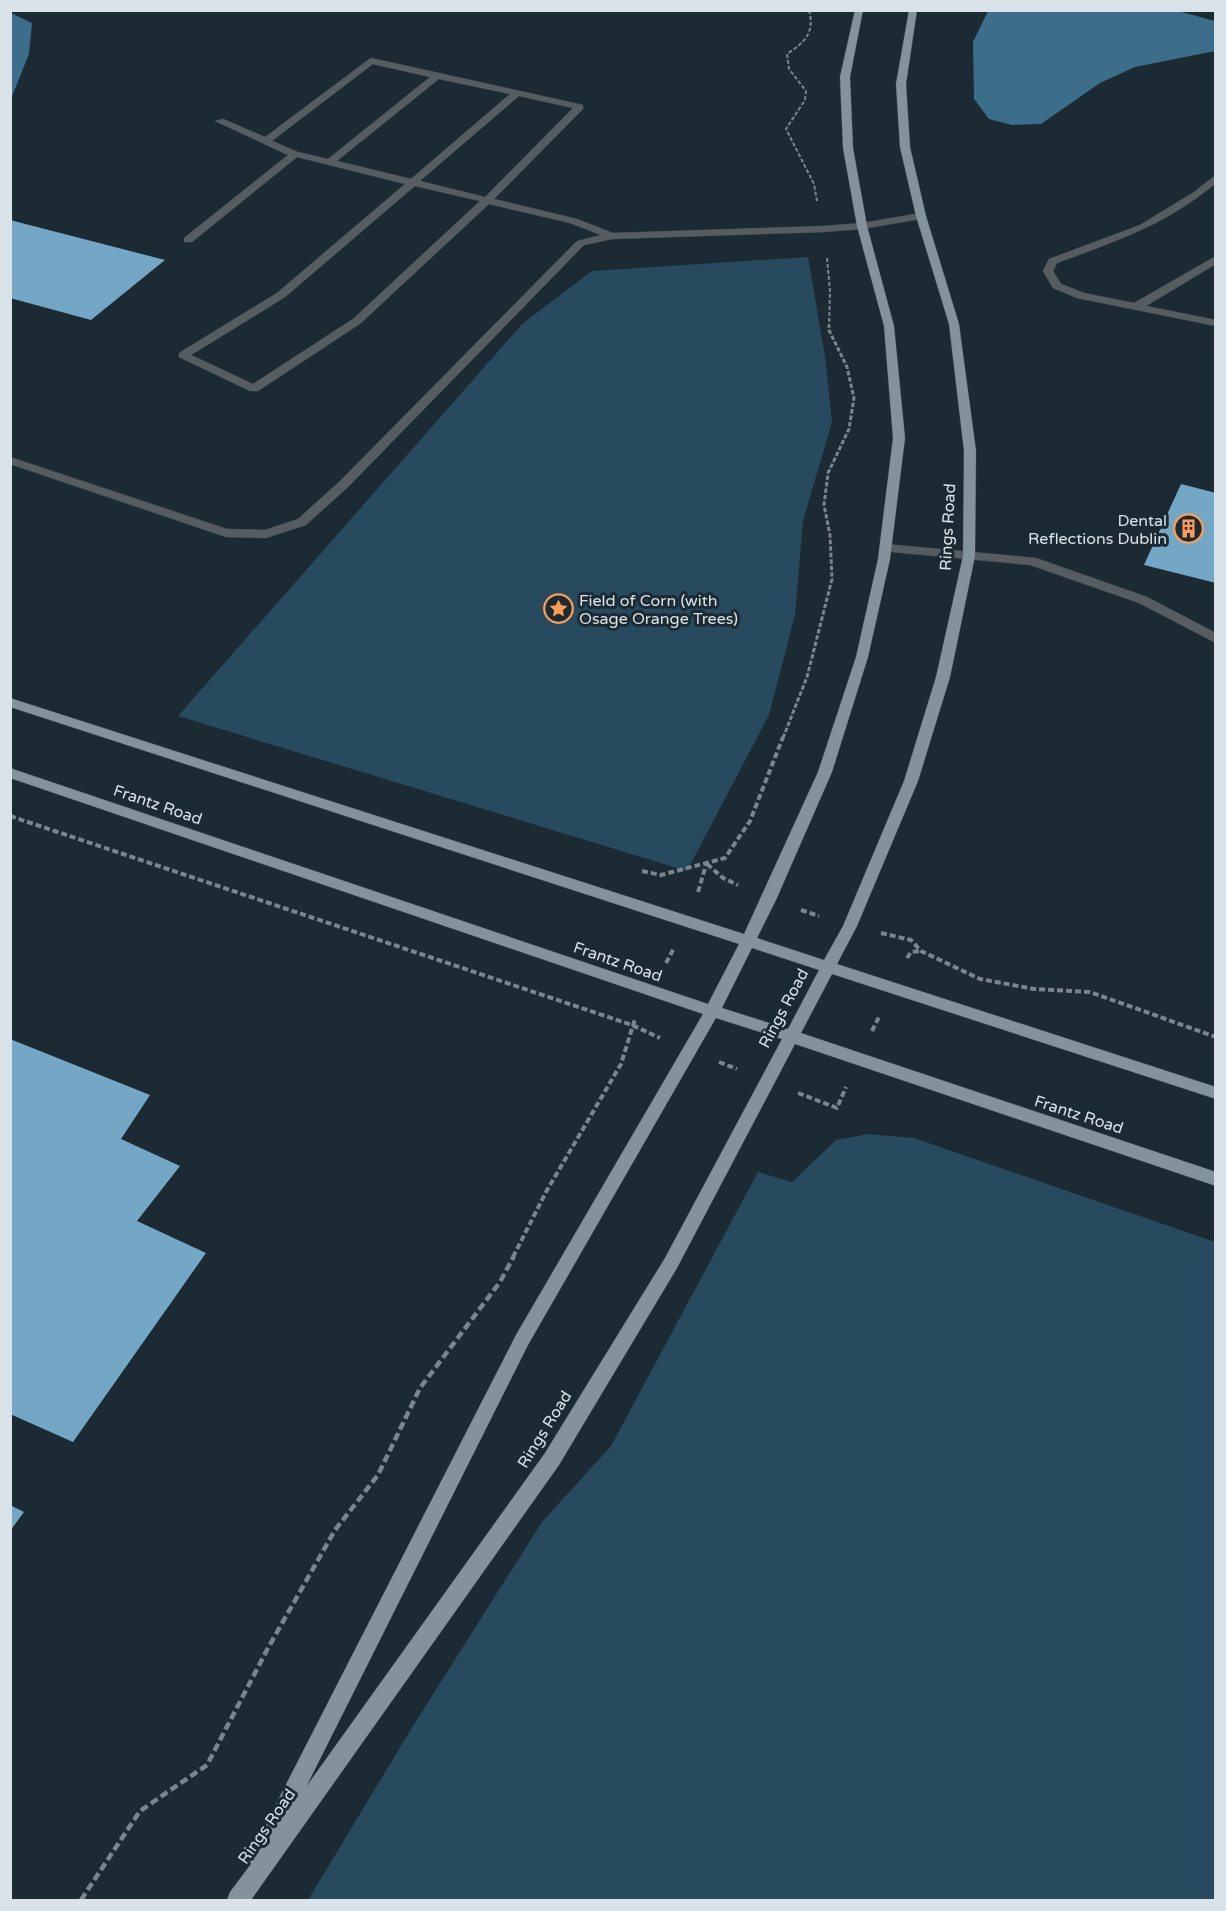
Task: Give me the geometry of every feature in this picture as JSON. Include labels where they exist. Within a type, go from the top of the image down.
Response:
[{"type":"main road","name":"Rings Road","points":[[238,1900],[522,1340],[713,1010],[769,900],[825,772],[862,657],[885,548],[899,438],[889,326],[862,226],[848,148],[845,77],[859,10]]},
{"type":"main road","name":"Rings Road","points":[[238,1900],[552,1459],[671,1263],[850,926],[911,781],[944,677],[969,556],[970,451],[954,324],[921,216],[905,147],[901,84],[913,10]]},
{"type":"main road","points":[[10,702],[1215,1093]]},
{"type":"main road","name":"Frantz Road","points":[[10,773],[650,991],[713,1010],[1215,1179]]},
{"type":"lane","points":[[267,140],[371,61],[437,75],[580,107],[486,201],[357,321],[254,389],[183,355],[281,295],[517,93]]},
{"type":"lane","points":[[329,163],[437,75]]},
{"type":"lane","points":[[220,122],[267,140],[295,154],[573,221],[612,236]]},
{"type":"lane","points":[[188,240],[295,154]]},
{"type":"lane","points":[[1215,178],[1197,194],[1144,227],[1053,261],[1048,271],[1057,286],[1081,296],[1215,323]]},
{"type":"lane","points":[[10,460],[226,533],[266,534],[302,522],[344,484],[581,243],[612,236],[862,226],[921,216]]},
{"type":"lane","points":[[1136,307],[1215,259]]},
{"type":"lane","points":[[885,548],[1032,561],[1143,600],[1215,639]]},
{"type":"path","points":[[706,864],[725,858],[750,821],[807,677],[832,579],[830,535],[824,504],[828,473],[849,429],[854,398],[847,367],[828,330],[830,291],[824,229],[814,184],[786,129],[805,100],[806,91],[785,60],[787,54],[810,36],[813,25],[809,10]]},
{"type":"path","points":[[10,816],[632,1025]]},
{"type":"path","points":[[706,864],[723,878],[769,900],[850,926],[911,940],[921,951],[980,979],[1034,989],[1090,992],[1215,1037]]},
{"type":"path","points":[[81,1900],[140,1811],[207,1765],[268,1648],[335,1530],[378,1475],[420,1388],[500,1282],[546,1192],[621,1064],[632,1025],[689,921],[706,864]]},
{"type":"path","points":[[837,1108],[911,952],[921,951]]},
{"type":"shaded area","points":[[1174,10],[1215,21],[1215,51],[1135,67],[1100,83],[1041,124],[1012,125],[989,119],[974,99],[973,42],[988,11]]},
{"type":"shaded area","points":[[11,13],[32,23],[29,54],[11,99]]},
{"type":"shaded area","points":[[808,257],[825,356],[832,422],[803,521],[795,615],[769,715],[687,871],[178,716],[522,324],[592,271]]},
{"type":"shaded area","points":[[868,1134],[914,1138],[1215,1242],[1215,1900],[308,1900],[416,1721],[542,1522],[611,1446],[758,1172],[792,1182],[836,1140]]},
{"type":"building","points":[[10,220],[165,260],[91,320],[10,298]]},
{"type":"building","name":"Dental Reflections Dublin","points":[[1181,484],[1216,493],[1216,583],[1144,565]]},
{"type":"building","points":[[10,1039],[150,1095],[121,1139],[180,1166],[137,1221],[206,1253],[73,1442],[10,1414]]},
{"type":"building","points":[[10,1505],[24,1512],[10,1531]]},
{"type":"place","name":"Dental Reflections Dublin","points":[[1188,529]]},
{"type":"place","name":"Field of Corn (with Osage Orange Trees)","points":[[558,609]]}]
